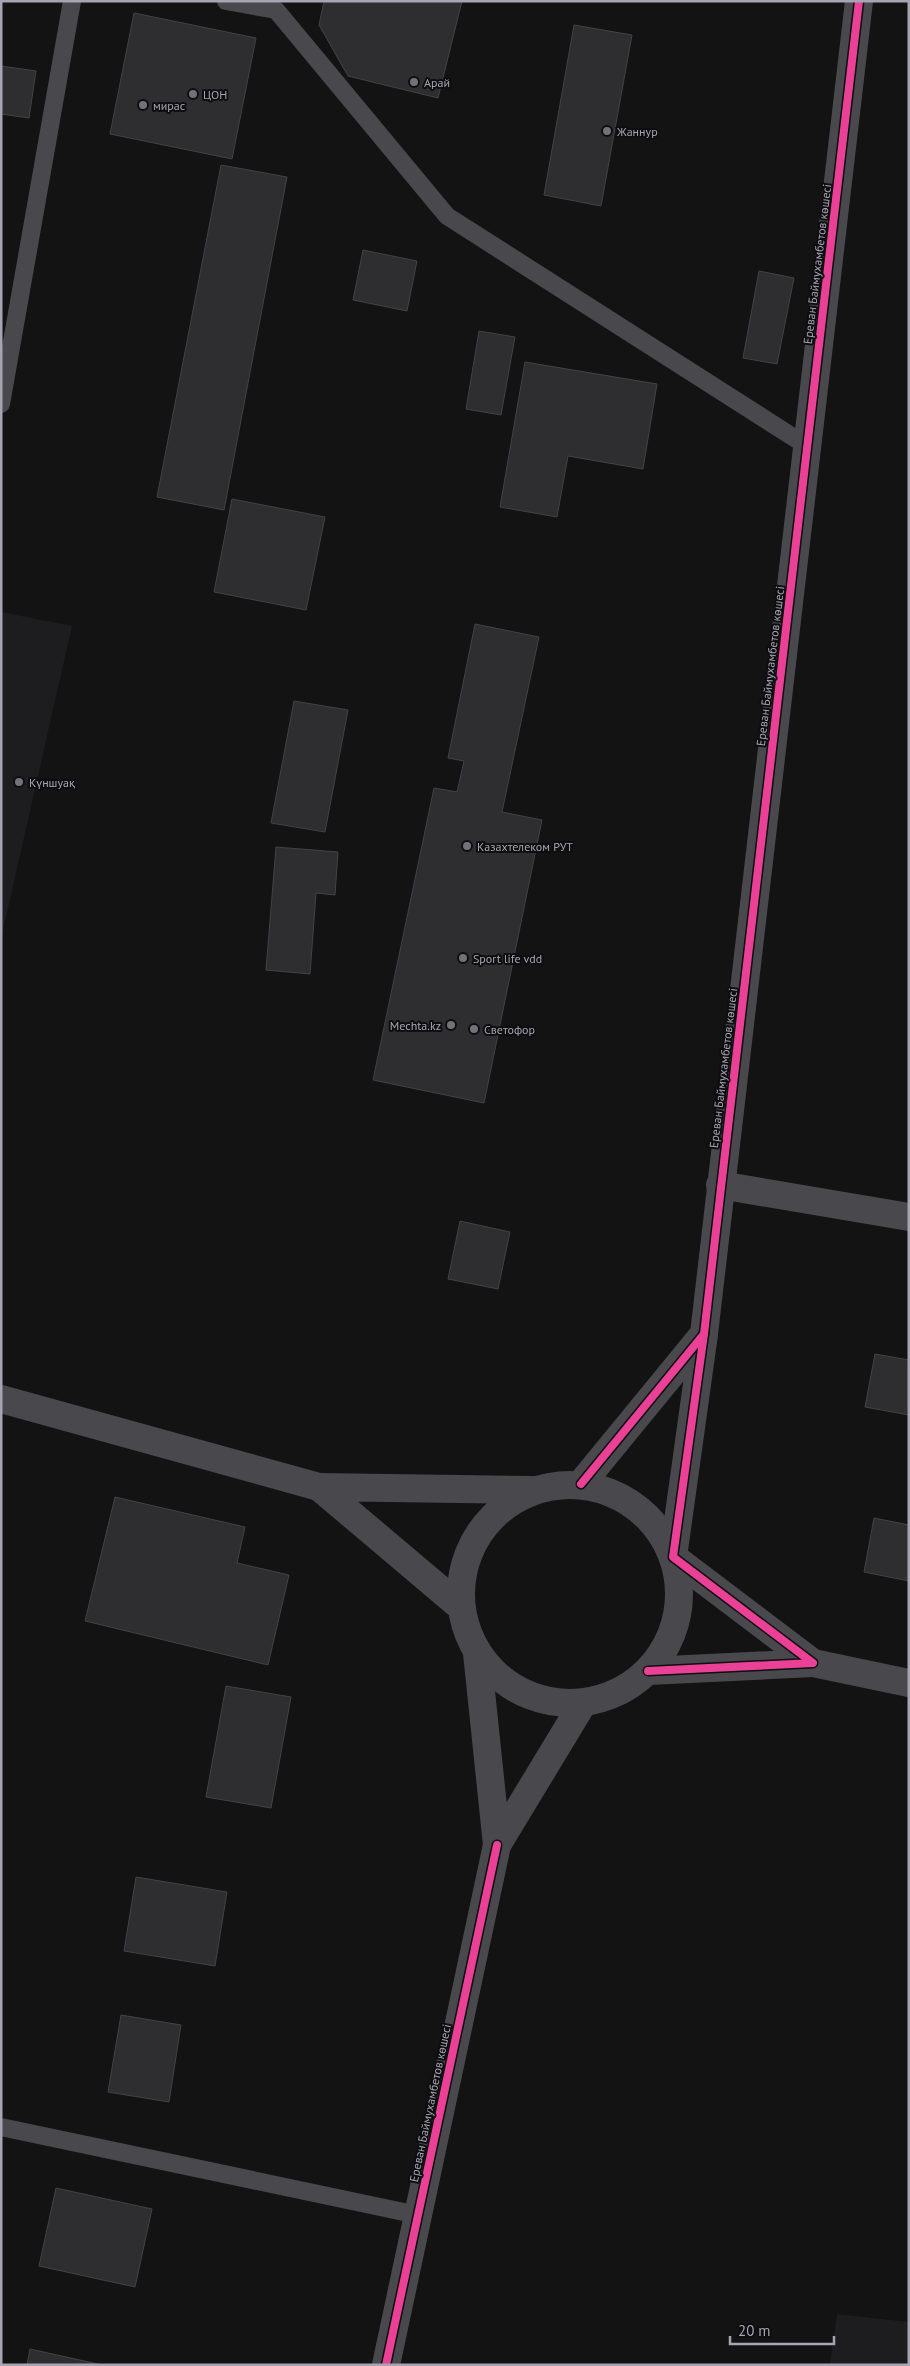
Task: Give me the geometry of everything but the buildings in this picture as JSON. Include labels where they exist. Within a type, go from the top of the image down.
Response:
[{"type":"street","name":"Ереван Баймухамбетов көшесі","points":[[673,1557],[704,1334],[859,1]]},
{"type":"street","points":[[720,1185],[909,1217]]},
{"type":"street","points":[[581,1484],[704,1334]]},
{"type":"street","points":[[1,1399],[319,1487],[533,1490],[557,1485],[581,1484],[605,1490],[628,1500],[662,1534],[673,1557],[679,1581],[679,1605],[673,1630],[663,1652],[648,1671],[629,1687],[607,1698],[583,1703],[558,1703],[534,1698],[493,1672],[477,1653],[466,1631],[461,1607],[460,1582],[466,1558],[476,1536],[491,1517],[511,1501],[533,1490]]},
{"type":"street","points":[[319,1487],[461,1607]]},
{"type":"street","points":[[673,1557],[813,1663]]},
{"type":"street","points":[[477,1653],[496,1845]]},
{"type":"street","points":[[648,1671],[813,1663],[909,1683]]},
{"type":"street","points":[[496,1845],[583,1703]]},
{"type":"street","name":"Ереван Баймухамбетов көшесі","points":[[386,2365],[496,1845]]},
{"type":"lane","points":[[1,404],[72,1]]},
{"type":"lane","points":[[226,1],[276,10],[447,216],[807,446]]},
{"type":"lane","points":[[1,2127],[418,2215]]},
{"type":"shaded area","name":"Күншуақ","points":[[1,612],[72,626],[1,939]]},
{"type":"shaded area","points":[[837,2314],[909,2322],[909,2365],[830,2365]]},
{"type":"cycle path","points":[[704,1334],[859,1]]},
{"type":"cycle path","points":[[581,1484],[704,1334],[673,1557],[813,1663],[648,1671]]},
{"type":"cycle path","points":[[386,2365],[497,1845]]},
{"type":"place","name":"Арай","points":[[414,82]]},
{"type":"place","name":"ЦОН","points":[[193,94]]},
{"type":"place","name":"мирас","points":[[143,105]]},
{"type":"place","name":"Жаннур","points":[[607,131]]},
{"type":"place","name":"Күншуақ","points":[[19,782]]},
{"type":"place","name":"Казахтелеком РУТ","points":[[467,846]]},
{"type":"place","name":"Sport life vdd","points":[[463,958]]},
{"type":"place","name":"Mechta.kz","points":[[451,1025]]},
{"type":"place","name":"Светофор","points":[[474,1029]]}]
